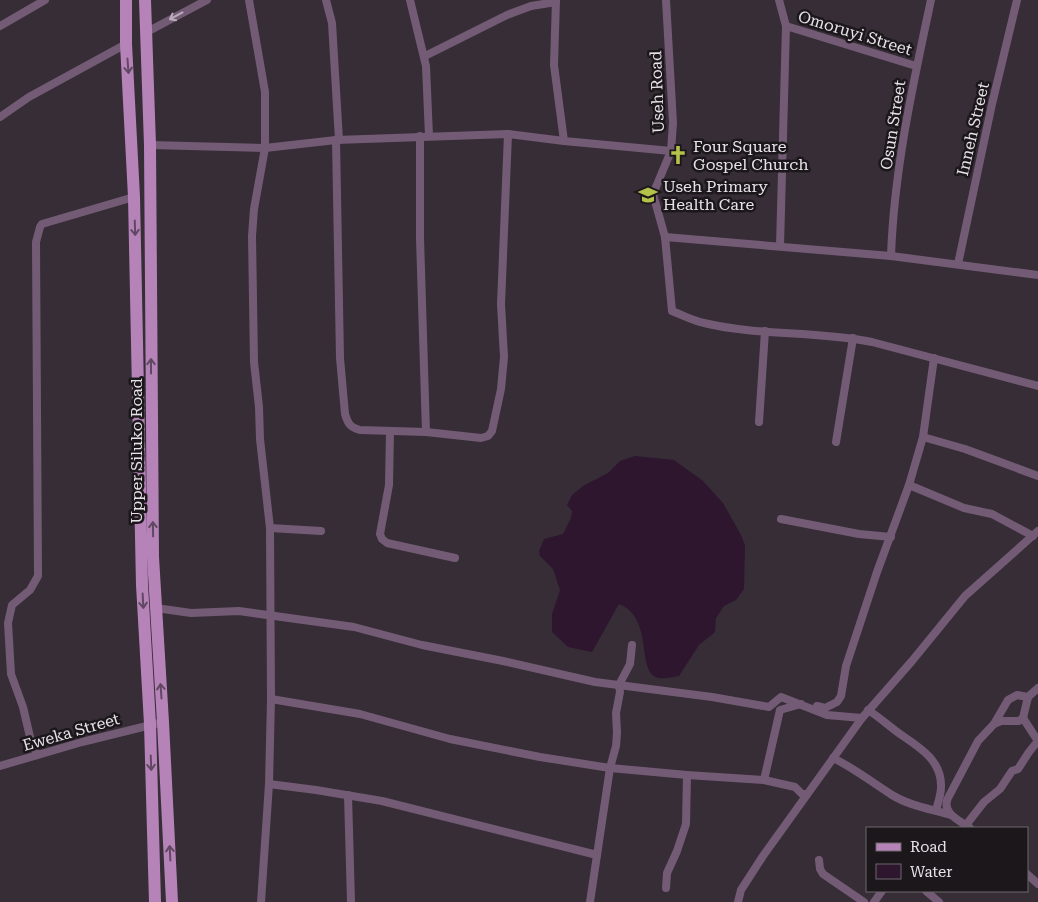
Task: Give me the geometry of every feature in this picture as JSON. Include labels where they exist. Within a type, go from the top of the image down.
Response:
[{"type":"main road","name":"Upper Siluko Road","points":[[126,0],[126,44],[134,198],[142,585],[150,724],[155,902]]},
{"type":"main road","name":"Upper Siluko Road","points":[[145,0],[150,145],[152,498],[172,902]]},
{"type":"street","points":[[0,26],[45,0]]},
{"type":"street","points":[[145,33],[207,0]]},
{"type":"street","points":[[249,0],[265,92],[265,148],[254,210],[252,236],[254,362],[270,528],[271,699],[269,784],[261,902]]},
{"type":"street","points":[[326,0],[332,23],[337,140],[340,358],[345,414],[347,423],[351,428],[360,430],[426,432],[481,438],[488,436],[492,431],[501,389],[504,357],[502,304],[508,134]]},
{"type":"street","points":[[410,0],[425,56],[429,136]]},
{"type":"street","name":"Useh Road","points":[[666,0],[673,123],[671,150],[653,194],[666,237],[672,311],[703,323],[765,331]]},
{"type":"street","points":[[779,0],[786,26],[780,246]]},
{"type":"street","name":"Osun Street","points":[[891,256],[893,213],[916,66],[931,0]]},
{"type":"street","name":"Inneh Street","points":[[958,264],[988,122],[1017,0]]},
{"type":"street","points":[[425,56],[507,15],[530,6],[556,1],[554,65],[564,141]]},
{"type":"street","name":"Omoruyi Street","points":[[786,26],[916,66]]},
{"type":"street","points":[[0,117],[29,97],[126,44]]},
{"type":"street","points":[[150,145],[265,148],[337,140],[508,134],[671,150]]},
{"type":"street","points":[[420,136],[420,238],[426,432]]},
{"type":"street","points":[[37,755],[11,674],[8,623],[12,605],[30,590],[38,576],[36,242],[42,224],[134,198]]},
{"type":"street","points":[[666,237],[891,256],[1038,275]]},
{"type":"street","points":[[759,422],[765,331],[853,338],[1038,386]]},
{"type":"street","points":[[836,442],[853,338]]},
{"type":"street","points":[[764,780],[780,710],[800,704],[825,708],[837,702],[841,696],[846,666],[909,485],[923,437],[934,358]]},
{"type":"street","points":[[390,431],[389,485],[381,526],[380,534],[382,539],[388,543],[455,558]]},
{"type":"street","points":[[923,437],[965,449],[1038,476]]},
{"type":"street","points":[[740,901],[741,890],[745,884],[812,786],[868,710],[912,661],[965,596],[1035,533],[992,514],[964,508],[909,485]]},
{"type":"street","points":[[781,519],[859,534],[891,537]]},
{"type":"street","points":[[270,528],[321,531]]},
{"type":"street","points":[[156,608],[191,613],[239,611],[271,614],[354,627],[422,645],[595,682],[712,697],[769,707],[781,697],[827,714],[862,718]]},
{"type":"street","points":[[590,902],[610,768],[618,733],[616,713],[620,692],[619,685],[630,664],[632,645]]},
{"type":"street","points":[[994,724],[1001,721],[1019,721],[1023,718],[1028,697],[1038,688]]},
{"type":"street","points":[[951,815],[945,804],[978,741],[994,724],[1008,700],[1017,695],[1028,697]]},
{"type":"street","points":[[271,699],[360,714],[450,739],[540,757],[610,768],[764,780],[795,787],[812,786]]},
{"type":"street","points":[[868,710],[931,756],[939,773],[941,787],[936,810]]},
{"type":"street","points":[[833,758],[893,795],[908,802],[951,815],[966,825],[984,802],[1000,789],[1012,771],[1018,769],[1038,741],[1023,718]]},
{"type":"street","points":[[150,724],[164,722]]},
{"type":"street","name":"Eweka Street","points":[[0,766],[150,724]]},
{"type":"street","points":[[666,888],[666,873],[678,851],[686,824],[687,775]]},
{"type":"street","points":[[269,784],[382,801],[598,855]]},
{"type":"street","points":[[795,787],[802,794],[807,794]]},
{"type":"street","points":[[348,795],[351,902]]},
{"type":"street","points":[[819,860],[820,869],[823,874],[864,902]]},
{"type":"street","points":[[1028,875],[1038,884]]},
{"type":"street","points":[[927,892],[939,902]]},
{"type":"water","points":[[635,456],[674,460],[703,481],[723,503],[745,545],[744,589],[736,600],[724,606],[716,618],[715,632],[699,645],[679,676],[669,678],[659,678],[652,674],[645,657],[637,621],[630,611],[619,604],[592,652],[568,647],[552,632],[552,614],[560,590],[553,569],[540,556],[539,551],[544,539],[563,534],[571,518],[572,511],[567,505],[572,495],[583,486],[608,473],[620,461]]},
{"type":"place","name":"Four Square Gospel Church","points":[[678,155]]},
{"type":"place","name":"Useh Primary Health Care","points":[[648,195]]}]
